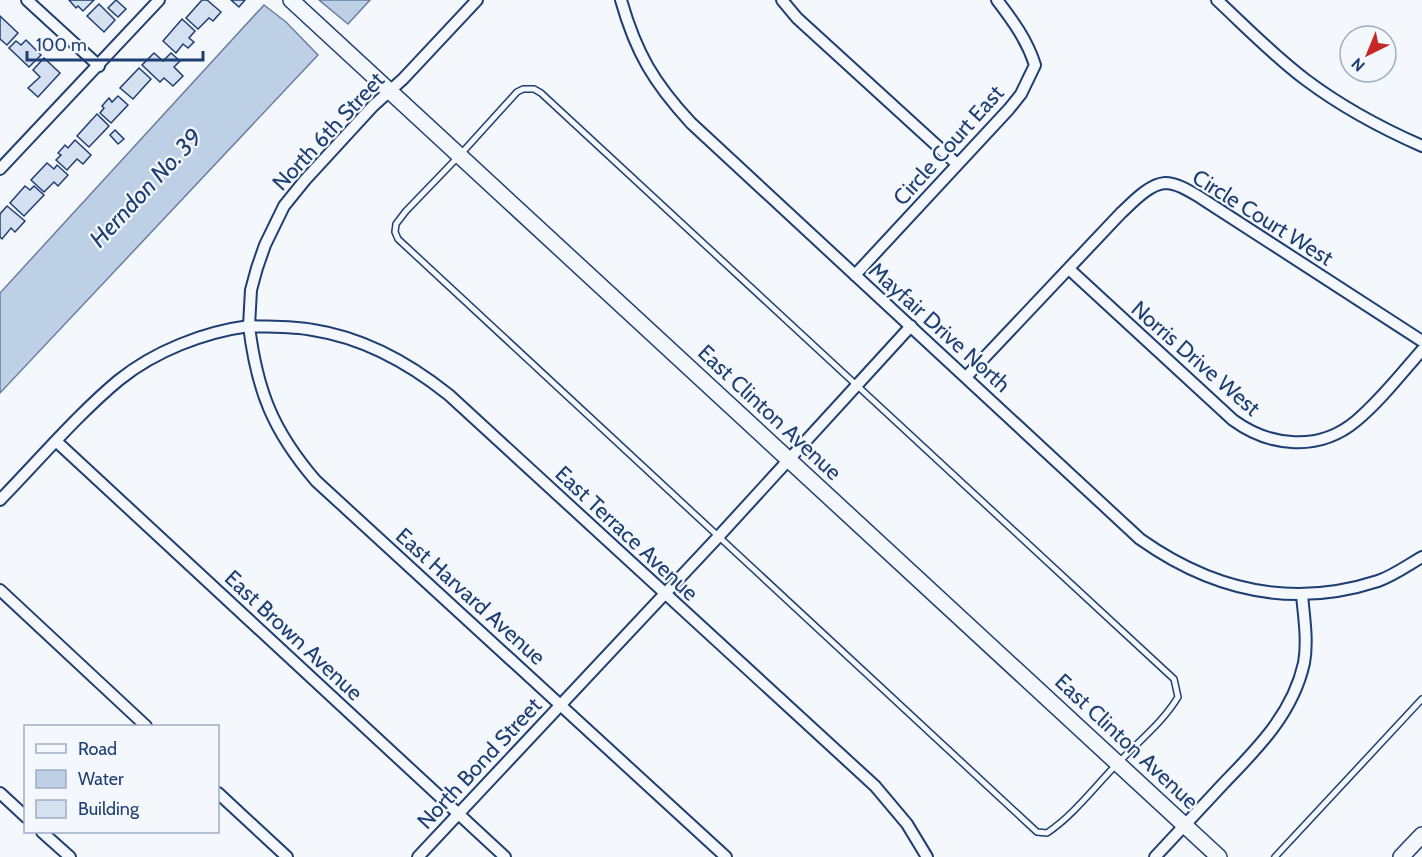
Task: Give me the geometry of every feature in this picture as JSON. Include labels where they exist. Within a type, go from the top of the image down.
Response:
[{"type":"main road","name":"East Clinton Avenue","points":[[291,0],[1219,857]]},
{"type":"main road","points":[[1401,857],[1422,835]]},
{"type":"street","points":[[27,0],[99,66]]},
{"type":"street","points":[[0,169],[159,0]]},
{"type":"street","name":"North 6th Street","points":[[249,326],[251,290],[257,268],[265,245],[284,206],[304,180],[373,106],[477,0]]},
{"type":"street","name":"Mayfair Drive North","points":[[621,0],[633,39],[644,62],[652,77],[674,106],[1140,539],[1154,549],[1184,567],[1224,584],[1271,593],[1302,595],[1339,591],[1380,580],[1422,557]]},
{"type":"street","points":[[782,0],[797,18],[957,164]]},
{"type":"street","name":"Circle Court East","points":[[855,275],[1021,94],[1035,65],[1022,33],[997,0]]},
{"type":"street","points":[[1217,0],[1282,61],[1315,86],[1364,118],[1422,146]]},
{"type":"street","name":"Circle Court West","points":[[967,376],[1135,200],[1164,183],[1184,188],[1201,198],[1422,341]]},
{"type":"street","name":"Norris Drive West","points":[[1069,269],[1233,420],[1244,429],[1269,440],[1298,443],[1313,441],[1346,428],[1366,411],[1422,351]]},
{"type":"street","points":[[0,500],[98,399],[137,367],[206,335],[249,326]]},
{"type":"street","name":"East Terrace Avenue","points":[[249,326],[321,331],[370,346],[405,363],[449,395],[875,786],[907,824],[927,857]]},
{"type":"street","name":"East Harvard Avenue","points":[[249,326],[259,385],[280,433],[297,459],[316,481],[726,857]]},
{"type":"street","name":"North Bond Street","points":[[418,857],[720,536],[911,326]]},
{"type":"street","name":"East Brown Avenue","points":[[57,442],[505,857]]},
{"type":"street","points":[[0,591],[145,725]]},
{"type":"street","points":[[1155,857],[1271,733],[1292,698],[1304,661],[1305,628],[1302,595]]},
{"type":"street","points":[[0,794],[24,815]]},
{"type":"street","points":[[219,794],[287,857]]},
{"type":"street","points":[[44,833],[70,857]]},
{"type":"lane","points":[[523,89],[534,89],[541,93],[1174,679],[1178,691],[1175,703],[1071,814],[1047,833],[1037,832],[398,238],[395,232],[396,224],[459,156],[517,92],[523,89]]},
{"type":"lane","points":[[1275,857],[1422,699]]},
{"type":"water","points":[[319,0],[370,0],[348,24]]},
{"type":"water","name":"Herndon No. 39","points":[[264,5],[286,22],[318,55],[0,393],[0,293]]},
{"type":"building","points":[[69,0],[94,0],[83,11],[78,6],[76,8]]},
{"type":"building","points":[[116,0],[126,9],[118,17],[108,8]]},
{"type":"building","points":[[202,0],[207,0],[221,12],[213,21],[209,18],[198,29],[186,18]]},
{"type":"building","points":[[231,0],[245,0],[239,7]]},
{"type":"building","points":[[99,4],[115,20],[104,32],[87,16]]},
{"type":"building","points":[[0,16],[18,33],[7,45],[0,39]]},
{"type":"building","points":[[182,19],[195,31],[189,38],[194,42],[188,48],[183,44],[176,53],[163,41]]},
{"type":"building","points":[[26,40],[41,55],[29,67],[9,48],[16,41],[21,45]]},
{"type":"building","points":[[154,53],[163,61],[171,53],[180,61],[174,67],[183,76],[173,86],[164,78],[160,82],[142,65]]},
{"type":"building","points":[[44,58],[60,73],[38,97],[28,88],[40,77],[33,70]]},
{"type":"building","points":[[139,68],[151,79],[133,99],[120,88]]},
{"type":"building","points":[[118,96],[128,105],[111,123],[100,113],[104,108],[102,106],[109,98],[112,102]]},
{"type":"building","points":[[97,114],[109,126],[89,147],[77,136]]},
{"type":"building","points":[[115,130],[124,139],[118,144],[110,135]]},
{"type":"building","points":[[75,140],[91,155],[83,164],[77,159],[67,170],[56,160],[61,155],[58,153],[65,145],[68,148]]},
{"type":"building","points":[[47,163],[54,169],[57,165],[68,175],[58,186],[54,182],[44,192],[31,180]]},
{"type":"building","points":[[25,186],[30,190],[34,186],[44,195],[24,216],[10,203]]},
{"type":"building","points":[[7,206],[25,221],[15,232],[11,228],[2,239],[0,237],[0,214]]}]
